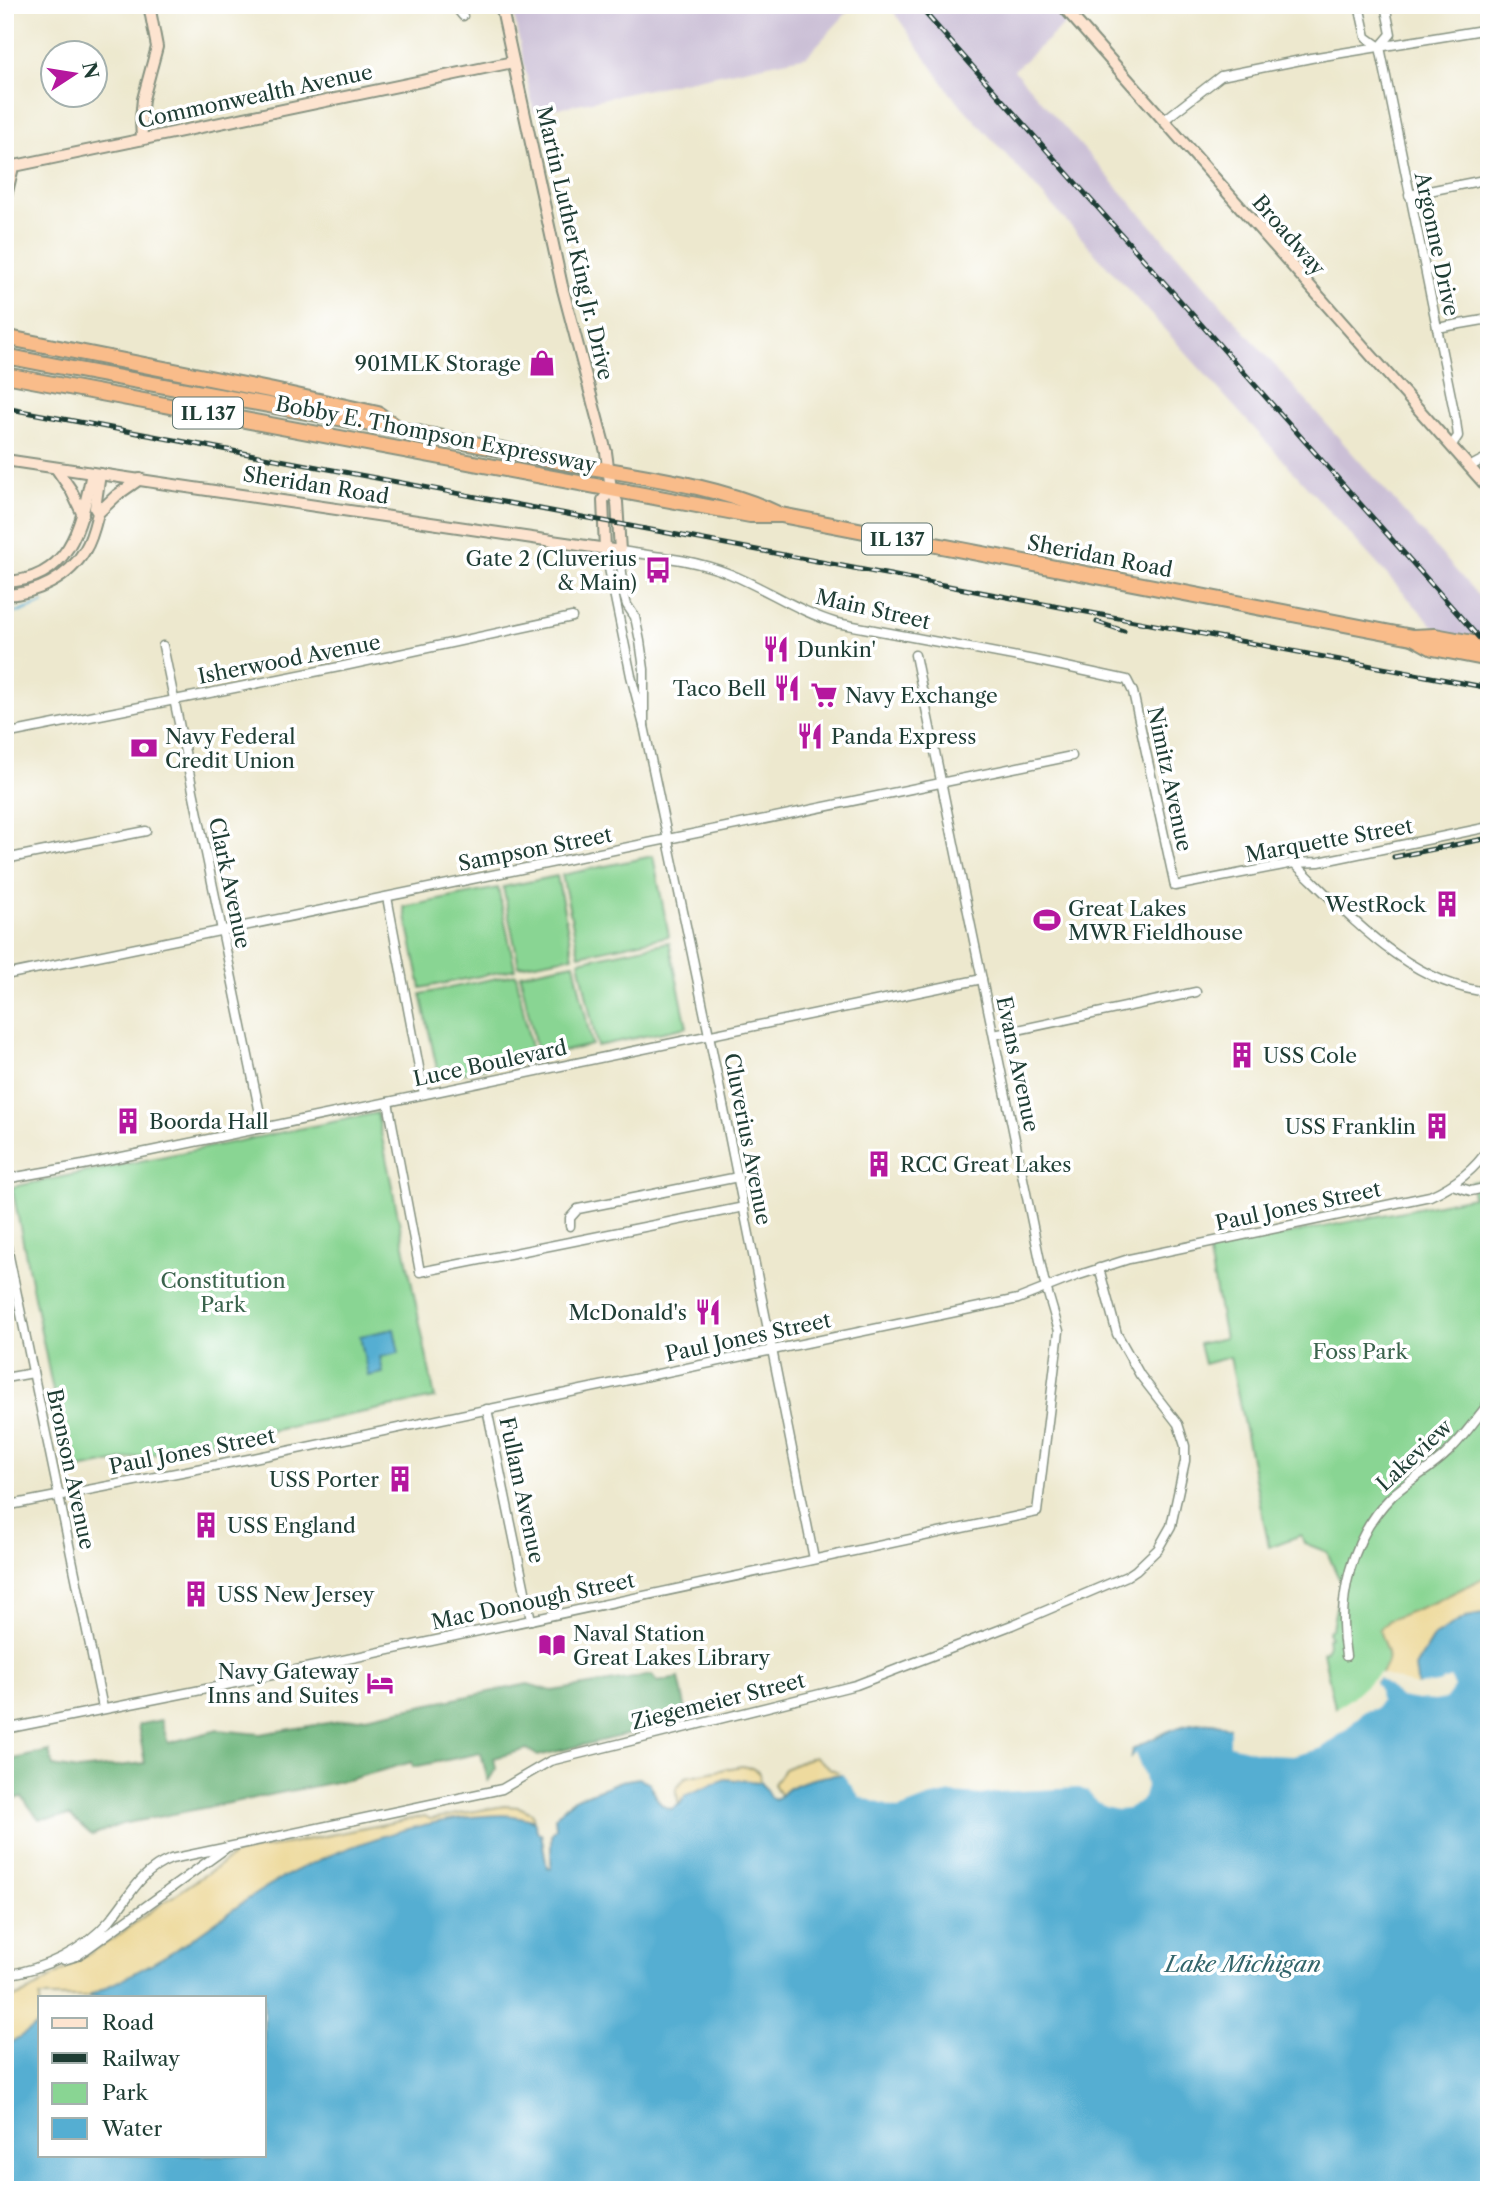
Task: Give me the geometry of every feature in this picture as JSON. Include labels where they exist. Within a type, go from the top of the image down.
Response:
[{"type":"highway","points":[[8,338],[378,414],[399,429]]},
{"type":"highway","name":"Bobby E. Thompson Expressway","points":[[5,356],[609,471]]},
{"type":"highway","name":"Bobby E. Thompson Expressway","points":[[12,376],[611,489]]},
{"type":"highway","name":"Sheridan Road","points":[[609,471],[753,502],[781,515]]},
{"type":"highway","name":"Sheridan Road","points":[[611,489],[750,515],[781,515],[1412,637],[1435,636],[1489,646]]},
{"type":"highway","name":"Sheridan Road","points":[[1412,637],[1433,648],[1489,659]]},
{"type":"street","points":[[142,139],[143,99],[158,47],[149,5]]},
{"type":"street","points":[[454,5],[463,16]]},
{"type":"street","name":"Martin Luther King Jr. Drive","points":[[501,5],[562,286],[603,436],[611,489],[617,502],[620,551]]},
{"type":"street","name":"Broadway","points":[[1062,5],[1489,489]]},
{"type":"street","name":"Argonne Drive","points":[[1359,5],[1366,37],[1380,47],[1458,436],[1451,446]]},
{"type":"street","name":"Argonne Drive","points":[[1380,47],[1391,34],[1385,5]]},
{"type":"street","points":[[1163,121],[1221,76],[1311,58],[1489,29]]},
{"type":"street","name":"Commonwealth Avenue","points":[[9,168],[513,62]]},
{"type":"street","points":[[5,200],[9,168]]},
{"type":"street","points":[[1409,195],[1489,179]]},
{"type":"street","points":[[1437,328],[1489,318]]},
{"type":"street","points":[[1469,467],[1489,458]]},
{"type":"street","name":"Sheridan Road","points":[[5,460],[620,551]]},
{"type":"street","points":[[55,468],[69,486],[83,515]]},
{"type":"street","points":[[96,473],[94,508],[98,513]]},
{"type":"street","points":[[5,582],[25,580],[37,575],[64,556],[79,529],[96,473]]},
{"type":"street","points":[[5,595],[38,590],[65,572],[85,552],[98,513],[117,495],[140,480]]},
{"type":"street","name":"Martin Luther King Jr. Drive","points":[[605,549],[603,500],[611,489]]},
{"type":"street","name":"Cluverius Avenue","points":[[605,549],[709,1035],[814,1559]]},
{"type":"street","name":"Cluverius Avenue","points":[[620,551],[627,605],[635,617],[644,669],[644,726]]},
{"type":"street","name":"Main Street","points":[[620,551],[722,571],[807,613],[837,623],[1127,680]]},
{"type":"street","name":"Isherwood Avenue","points":[[8,733],[572,617]]},
{"type":"street","name":"Clark Avenue","points":[[163,646],[263,1128]]},
{"type":"street","name":"Evans Avenue","points":[[915,655],[1046,1289],[1059,1331],[1040,1481]]},
{"type":"street","name":"Nimitz Avenue","points":[[1127,680],[1133,692],[1175,886]]},
{"type":"street","name":"Sampson Street","points":[[5,975],[1072,756]]},
{"type":"street","name":"Marquette Street","points":[[1175,886],[1294,863],[1319,862],[1489,827]]},
{"type":"street","points":[[5,859],[146,831]]},
{"type":"street","points":[[1294,863],[1376,940],[1403,960],[1455,984],[1489,992]]},
{"type":"street","points":[[387,897],[424,1094]]},
{"type":"street","name":"Luce Boulevard","points":[[5,1179],[982,979]]},
{"type":"street","points":[[993,1035],[1196,992]]},
{"type":"street","points":[[388,1102],[420,1272],[744,1207]]},
{"type":"street","points":[[1452,1185],[1472,1169],[1489,1148]]},
{"type":"street","points":[[570,1226],[570,1218],[578,1209],[738,1177]]},
{"type":"street","name":"Paul Jones Street","points":[[5,1506],[254,1458],[1018,1299],[1129,1259],[1421,1198],[1452,1185],[1471,1191],[1489,1187]]},
{"type":"street","name":"Bronson Avenue","points":[[5,1237],[103,1708]]},
{"type":"street","name":"Ziegemeier Street","points":[[5,1975],[47,1964],[82,1945],[98,1932],[147,1872],[171,1859],[502,1789],[550,1761],[856,1685],[1012,1625],[1127,1576],[1158,1549],[1171,1526],[1185,1461],[1185,1446],[1178,1424],[1140,1375],[1118,1334],[1099,1268]]},
{"type":"street","points":[[5,1378],[33,1373]]},
{"type":"street","name":"Lakeview","points":[[1346,1656],[1342,1638],[1342,1611],[1354,1554],[1377,1514],[1392,1496],[1445,1455],[1489,1403]]},
{"type":"street","name":"Fullam Avenue","points":[[487,1409],[531,1620]]},
{"type":"street","name":"Mac Donough Street","points":[[5,1729],[1037,1512],[1040,1481]]},
{"type":"street","points":[[47,1964],[77,1956],[228,1847]]},
{"type":"shaded area","points":[[512,5],[854,5],[807,56],[534,113]]},
{"type":"shaded area","points":[[889,5],[1051,5],[1066,23],[1014,70],[1489,608],[1489,643],[1438,631],[950,93]]},
{"type":"green space","points":[[653,856],[669,936],[579,955],[562,875]]},
{"type":"green space","points":[[557,876],[573,956],[519,966],[503,887]]},
{"type":"green space","points":[[498,888],[515,969],[421,988],[404,907]]},
{"type":"green space","points":[[669,942],[687,1027],[597,1046],[579,961]]},
{"type":"green space","points":[[574,963],[592,1045],[538,1057],[520,974]]},
{"type":"green space","points":[[516,974],[533,1058],[439,1078],[421,994]]},
{"type":"green space","name":"Constitution Park","points":[[377,1113],[435,1398],[69,1471],[12,1187]]},
{"type":"green space","name":"Foss Park","points":[[1489,1179],[1489,1613],[1373,1684],[1336,1712],[1323,1652],[1328,1644],[1327,1638],[1330,1637],[1328,1631],[1332,1628],[1341,1583],[1327,1552],[1304,1543],[1301,1535],[1269,1547],[1230,1357],[1204,1364],[1199,1344],[1225,1338],[1208,1250],[1473,1197],[1471,1182]]},
{"type":"green space","points":[[652,1675],[658,1682],[679,1678],[688,1720],[538,1756],[527,1749],[494,1758],[496,1769],[488,1781],[481,1753],[413,1767],[412,1762],[351,1779],[122,1824],[92,1835],[70,1816],[39,1819],[22,1797],[5,1800],[5,1761],[49,1751],[53,1766],[78,1770],[145,1763],[138,1725],[161,1720],[168,1743],[218,1730],[260,1734],[371,1716],[528,1684],[552,1691]]},
{"type":"sand","points":[[1489,1575],[1489,1672],[1446,1699],[1375,1682],[1388,1657],[1379,1630],[1389,1620],[1435,1602]]},
{"type":"sand","points":[[814,1756],[843,1774],[790,1813],[774,1784],[784,1769]]},
{"type":"sand","points":[[741,1766],[760,1773],[762,1801],[682,1825],[676,1788],[686,1777]]},
{"type":"sand","points":[[504,1806],[519,1807],[532,1813],[539,1841],[265,1996],[38,1996],[38,2144],[5,2169],[5,1998],[24,1994],[41,1984],[116,1937],[236,1854],[425,1816],[430,1819]]},
{"type":"water","points":[[394,1329],[399,1353],[380,1357],[383,1373],[368,1376],[360,1336]]},
{"type":"water","name":"Lake Michigan","points":[[1489,1613],[1489,2190],[5,2190],[5,2046],[38,2025],[38,2156],[266,2156],[266,1996],[89,1996],[176,1950],[248,1899],[283,1878],[362,1843],[418,1826],[471,1817],[495,1815],[527,1818],[534,1821],[538,1833],[541,1833],[547,1868],[551,1869],[551,1835],[556,1828],[555,1817],[574,1799],[621,1781],[639,1778],[648,1782],[662,1805],[671,1809],[680,1804],[686,1795],[725,1779],[761,1782],[770,1797],[775,1799],[801,1783],[843,1774],[863,1790],[894,1802],[946,1790],[1099,1783],[1128,1771],[1132,1750],[1183,1726],[1217,1724],[1258,1739],[1271,1739],[1288,1735],[1324,1719],[1358,1697],[1380,1676],[1418,1689],[1415,1667],[1434,1636],[1466,1617]]},
{"type":"pier","points":[[1379,1673],[1415,1686],[1438,1683],[1450,1678],[1455,1687],[1446,1699],[1418,1700],[1400,1697],[1379,1678],[1375,1682],[1380,1701],[1375,1709],[1364,1711],[1346,1730],[1322,1748],[1293,1756],[1270,1755],[1230,1745],[1230,1724],[1261,1736],[1291,1730],[1326,1714],[1350,1699]]},
{"type":"pier","points":[[1135,1753],[1146,1787],[1143,1797],[1128,1809],[1117,1810],[1105,1807],[1087,1791],[1079,1788],[982,1795],[951,1793],[899,1809],[860,1797],[843,1775],[836,1772],[845,1771],[865,1787],[894,1799],[946,1787],[1099,1780],[1125,1768]]},
{"type":"waterway","points":[[5,613],[20,612],[43,603]]},
{"type":"railway","points":[[918,5],[1489,649]]},
{"type":"railway","points":[[5,408],[1489,688]]},
{"type":"railway","points":[[1097,622],[1124,631]]},
{"type":"railway","points":[[1394,857],[1489,838]]},
{"type":"place","name":"901MLK Storage","points":[[542,363]]},
{"type":"place","name":"Gate 2 (Cluverius & Main)","points":[[658,570]]},
{"type":"place","name":"Dunkin'","points":[[776,649]]},
{"type":"place","name":"Taco Bell","points":[[787,688]]},
{"type":"place","name":"Navy Exchange","points":[[824,695]]},
{"type":"place","name":"Panda Express","points":[[810,736]]},
{"type":"place","name":"Navy Federal Credit Union","points":[[144,748]]},
{"type":"place","name":"WestRock","points":[[1447,904]]},
{"type":"place","name":"Great Lakes MWR Fieldhouse","points":[[1047,920]]},
{"type":"place","name":"USS Cole","points":[[1242,1055]]},
{"type":"place","name":"Boorda Hall","points":[[128,1121]]},
{"type":"place","name":"USS Franklin","points":[[1437,1126]]},
{"type":"place","name":"RCC Great Lakes","points":[[879,1164]]},
{"type":"place","name":"McDonald's","points":[[708,1312]]},
{"type":"place","name":"USS Porter","points":[[400,1479]]},
{"type":"place","name":"USS England","points":[[206,1525]]},
{"type":"place","name":"USS New Jersey","points":[[196,1594]]},
{"type":"place","name":"Naval Station Great Lakes Library","points":[[552,1645]]},
{"type":"place","name":"Navy Gateway Inns and Suites","points":[[380,1683]]}]
